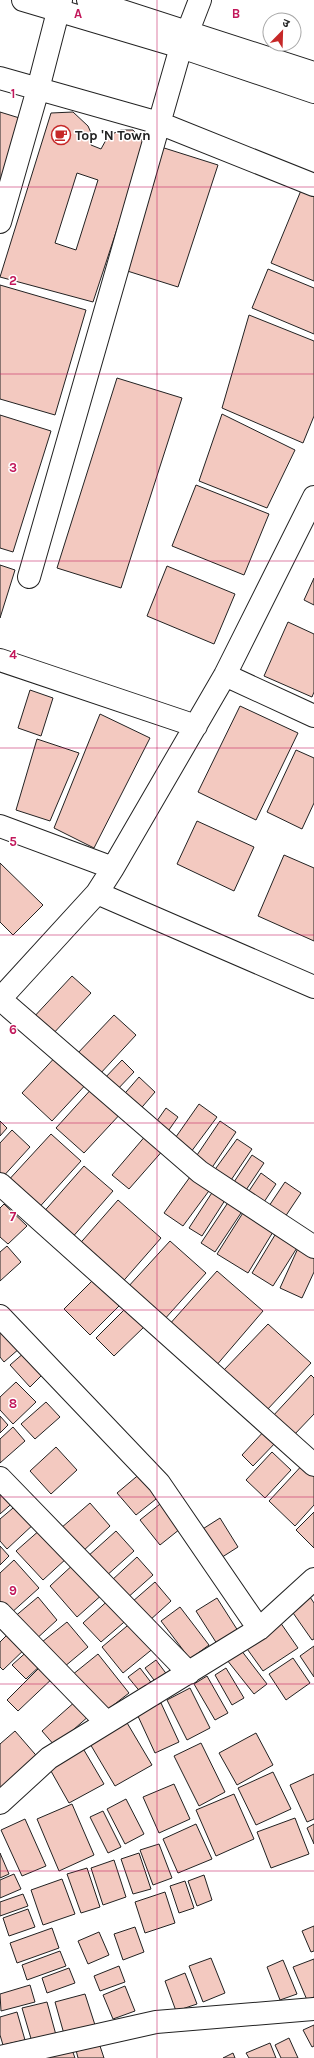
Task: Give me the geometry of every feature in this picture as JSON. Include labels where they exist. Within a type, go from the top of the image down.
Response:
[{"type":"street","points":[[26,0],[59,5],[314,73]]},
{"type":"street","points":[[29,577],[159,123],[184,39],[200,0]]},
{"type":"street","points":[[102,2],[184,39],[314,92]]},
{"type":"street","points":[[0,222],[38,89],[59,5]]},
{"type":"street","points":[[0,78],[159,123],[314,186]]},
{"type":"street","points":[[313,500],[225,676],[113,868],[97,893],[0,999],[200,1172],[314,1247]]},
{"type":"street","points":[[0,660],[196,726]]},
{"type":"street","points":[[225,676],[314,716]]},
{"type":"street","points":[[0,826],[113,868]]},
{"type":"street","points":[[97,893],[314,987]]},
{"type":"street","points":[[0,1184],[314,1465]]},
{"type":"street","points":[[0,1316],[160,1483],[259,1629]]},
{"type":"street","points":[[0,1478],[189,1673]]},
{"type":"street","points":[[0,1802],[49,1758],[259,1629],[314,1579]]},
{"type":"street","points":[[0,1613],[106,1722]]},
{"type":"street","points":[[0,2057],[156,2022],[314,2009]]},
{"type":"building","points":[[0,112],[26,120],[0,202]]},
{"type":"building","points":[[73,112],[88,126],[92,135],[91,145],[101,149],[106,140],[112,134],[121,130],[133,130],[145,144],[93,302],[0,277],[51,113]],"holes":[[[77,173],[98,180],[76,250],[55,243]]]},
{"type":"building","points":[[161,147],[218,165],[178,287],[121,269]]},
{"type":"building","points":[[302,188],[314,193],[314,281],[271,263]]},
{"type":"building","points":[[268,269],[314,288],[314,334],[252,308]]},
{"type":"building","points":[[0,285],[86,310],[55,415],[0,399]]},
{"type":"building","points":[[249,315],[314,341],[314,416],[303,443],[222,408]]},
{"type":"building","points":[[117,378],[182,398],[121,588],[57,568]]},
{"type":"building","points":[[222,414],[295,450],[267,508],[199,481]]},
{"type":"building","points":[[0,415],[51,431],[13,552],[0,548]]},
{"type":"building","points":[[196,485],[269,514],[244,575],[172,546]]},
{"type":"building","points":[[0,565],[15,570],[0,618]]},
{"type":"building","points":[[167,566],[235,594],[214,644],[147,616]]},
{"type":"building","points":[[314,578],[314,605],[304,600]]},
{"type":"building","points":[[288,622],[314,634],[314,692],[312,697],[264,676]]},
{"type":"building","points":[[30,690],[53,698],[41,736],[18,728]]},
{"type":"building","points":[[240,706],[298,733],[256,820],[198,792]]},
{"type":"building","points":[[100,714],[150,738],[94,848],[54,828]]},
{"type":"building","points":[[37,739],[79,753],[50,821],[16,810]]},
{"type":"building","points":[[296,750],[314,758],[314,803],[302,829],[267,812]]},
{"type":"building","points":[[197,821],[254,847],[234,891],[177,864]]},
{"type":"building","points":[[284,855],[314,868],[314,941],[258,916]]},
{"type":"building","points":[[0,863],[43,905],[13,935],[0,922]]},
{"type":"building","points":[[72,976],[91,993],[51,1036],[32,1019]]},
{"type":"building","points":[[114,1015],[136,1035],[99,1075],[76,1055]]},
{"type":"building","points":[[59,1053],[90,1080],[52,1121],[22,1093]]},
{"type":"building","points":[[122,1060],[134,1072],[115,1092],[103,1080]]},
{"type":"building","points":[[139,1077],[155,1092],[137,1113],[120,1099]]},
{"type":"building","points":[[95,1085],[123,1111],[84,1153],[56,1128]]},
{"type":"building","points":[[199,1104],[217,1117],[188,1156],[171,1144]]},
{"type":"building","points":[[166,1108],[178,1117],[164,1137],[152,1128]]},
{"type":"building","points":[[0,1121],[7,1128],[0,1136]]},
{"type":"building","points":[[220,1121],[236,1132],[211,1169],[195,1158]]},
{"type":"building","points":[[12,1130],[30,1147],[0,1180],[0,1143]]},
{"type":"building","points":[[51,1134],[81,1161],[35,1212],[5,1184]]},
{"type":"building","points":[[147,1134],[165,1148],[129,1189],[112,1175]]},
{"type":"building","points":[[237,1139],[252,1149],[227,1186],[211,1175]]},
{"type":"building","points":[[252,1155],[264,1163],[242,1196],[230,1188]]},
{"type":"building","points":[[84,1166],[113,1191],[70,1240],[41,1215]]},
{"type":"building","points":[[195,1170],[214,1184],[183,1226],[164,1213]]},
{"type":"building","points":[[261,1173],[276,1184],[260,1208],[245,1197]]},
{"type":"building","points":[[285,1182],[301,1193],[281,1223],[265,1212]]},
{"type":"building","points":[[217,1185],[229,1194],[202,1236],[189,1228]]},
{"type":"building","points":[[231,1198],[245,1207],[215,1252],[201,1243]]},
{"type":"building","points":[[118,1200],[161,1238],[119,1286],[76,1248]]},
{"type":"building","points":[[4,1204],[27,1226],[8,1244],[0,1237],[0,1208]]},
{"type":"building","points":[[246,1208],[276,1227],[248,1273],[217,1254]]},
{"type":"building","points":[[278,1230],[300,1243],[273,1286],[252,1273]]},
{"type":"building","points":[[170,1241],[206,1273],[163,1321],[127,1288]]},
{"type":"building","points":[[7,1246],[21,1262],[0,1281],[0,1252]]},
{"type":"building","points":[[299,1246],[314,1253],[314,1272],[302,1298],[280,1288]]},
{"type":"building","points":[[217,1271],[263,1311],[215,1367],[168,1326]]},
{"type":"building","points":[[94,1279],[120,1305],[90,1335],[64,1309]]},
{"type":"building","points":[[127,1307],[145,1326],[114,1356],[96,1338]]},
{"type":"building","points":[[268,1324],[311,1363],[266,1411],[223,1371]]},
{"type":"building","points":[[0,1326],[20,1348],[4,1362],[0,1357]]},
{"type":"building","points":[[25,1352],[44,1373],[30,1387],[10,1365]]},
{"type":"building","points":[[311,1375],[314,1378],[314,1414],[293,1436],[272,1417]]},
{"type":"building","points":[[16,1382],[36,1402],[13,1424],[0,1410],[0,1397]]},
{"type":"building","points":[[46,1402],[60,1417],[35,1439],[21,1424]]},
{"type":"building","points":[[0,1416],[8,1425],[0,1433]]},
{"type":"building","points":[[13,1427],[25,1441],[0,1463],[0,1439]]},
{"type":"building","points":[[266,1429],[278,1440],[253,1466],[242,1455]]},
{"type":"building","points":[[56,1447],[77,1470],[51,1494],[30,1471]]},
{"type":"building","points":[[272,1452],[291,1470],[265,1498],[246,1480]]},
{"type":"building","points":[[306,1461],[314,1469],[314,1505],[295,1526],[269,1501]]},
{"type":"building","points":[[142,1472],[161,1495],[136,1515],[117,1493]]},
{"type":"building","points":[[0,1480],[17,1499],[0,1514]]},
{"type":"building","points":[[165,1500],[185,1525],[160,1545],[140,1520]]},
{"type":"building","points":[[19,1503],[36,1522],[7,1549],[0,1541],[0,1519]]},
{"type":"building","points":[[90,1503],[110,1526],[82,1552],[61,1528]]},
{"type":"building","points":[[314,1512],[314,1548],[296,1530]]},
{"type":"building","points":[[220,1518],[238,1547],[216,1561],[198,1532]]},
{"type":"building","points":[[41,1529],[67,1558],[43,1580],[16,1551]]},
{"type":"building","points":[[116,1531],[134,1551],[105,1577],[87,1557]]},
{"type":"building","points":[[0,1546],[9,1556],[0,1565]]},
{"type":"building","points":[[137,1557],[153,1575],[126,1599],[111,1581]]},
{"type":"building","points":[[14,1560],[39,1588],[10,1614],[0,1603],[0,1573]]},
{"type":"building","points":[[76,1562],[104,1593],[77,1617],[50,1586]]},
{"type":"building","points":[[155,1582],[171,1601],[149,1621],[132,1602]]},
{"type":"building","points":[[38,1597],[57,1620],[34,1641],[13,1618]]},
{"type":"building","points":[[112,1597],[130,1617],[101,1642],[83,1623]]},
{"type":"building","points":[[310,1597],[314,1603],[314,1639],[312,1640],[291,1610]]},
{"type":"building","points":[[217,1598],[240,1634],[219,1647],[196,1611]]},
{"type":"building","points":[[180,1607],[209,1645],[190,1659],[161,1621]]},
{"type":"building","points":[[133,1621],[155,1647],[123,1673],[102,1647]]},
{"type":"building","points":[[67,1622],[88,1647],[64,1667],[42,1642]]},
{"type":"building","points":[[280,1622],[298,1648],[263,1671],[245,1646]]},
{"type":"building","points":[[13,1629],[29,1645],[3,1670],[0,1667],[0,1642]]},
{"type":"building","points":[[314,1646],[314,1677],[300,1656]]},
{"type":"building","points":[[31,1648],[44,1662],[26,1679],[12,1665]]},
{"type":"building","points":[[241,1650],[267,1684],[254,1694],[227,1660]]},
{"type":"building","points":[[98,1654],[129,1693],[102,1714],[72,1675]]},
{"type":"building","points":[[293,1658],[310,1683],[286,1700],[269,1674]]},
{"type":"building","points":[[156,1660],[168,1676],[157,1684],[145,1668]]},
{"type":"building","points":[[44,1663],[56,1675],[18,1711],[7,1700]]},
{"type":"building","points":[[140,1668],[153,1685],[142,1694],[128,1677]]},
{"type":"building","points":[[226,1668],[244,1698],[232,1705],[215,1675]]},
{"type":"building","points":[[207,1676],[228,1713],[215,1720],[194,1684]]},
{"type":"building","points":[[190,1688],[210,1728],[187,1740],[167,1700]]},
{"type":"building","points":[[77,1700],[90,1715],[55,1746],[42,1731]]},
{"type":"building","points":[[161,1703],[179,1742],[155,1753],[137,1714]]},
{"type":"building","points":[[123,1716],[152,1765],[115,1786],[86,1737]]},
{"type":"building","points":[[15,1731],[41,1761],[0,1794],[0,1744]]},
{"type":"building","points":[[256,1733],[273,1765],[237,1785],[219,1753]]},
{"type":"building","points":[[201,1743],[225,1792],[199,1806],[174,1756]]},
{"type":"building","points":[[81,1745],[104,1784],[69,1803],[47,1764]]},
{"type":"building","points":[[273,1772],[291,1809],[256,1825],[238,1788]]},
{"type":"building","points":[[314,1774],[314,1819],[307,1822],[290,1785]]},
{"type":"building","points":[[174,1784],[190,1819],[159,1833],[143,1797]]},
{"type":"building","points":[[234,1794],[254,1839],[216,1856],[196,1810]]},
{"type":"building","points":[[126,1799],[144,1834],[125,1844],[107,1809]]},
{"type":"building","points":[[72,1804],[94,1855],[59,1871],[37,1819]]},
{"type":"building","points":[[103,1811],[121,1847],[108,1853],[90,1817]]},
{"type":"building","points":[[295,1818],[309,1854],[271,1868],[257,1832]]},
{"type":"building","points":[[25,1819],[46,1866],[22,1876],[1,1830]]},
{"type":"building","points":[[196,1824],[212,1859],[178,1873],[163,1839]]},
{"type":"building","points":[[314,1824],[314,1844],[307,1828]]},
{"type":"building","points":[[159,1844],[172,1878],[153,1885],[140,1850]]},
{"type":"building","points":[[0,1853],[9,1874],[0,1878]]},
{"type":"building","points":[[139,1853],[151,1889],[133,1894],[121,1859]]},
{"type":"building","points":[[114,1860],[126,1897],[103,1905],[91,1868]]},
{"type":"building","points":[[87,1868],[100,1907],[81,1913],[67,1874]]},
{"type":"building","points":[[14,1874],[21,1889],[0,1898],[0,1880]]},
{"type":"building","points":[[204,1875],[212,1900],[197,1906],[188,1881]]},
{"type":"building","points":[[62,1879],[75,1914],[43,1925],[31,1890]]},
{"type":"building","points":[[185,1881],[194,1908],[179,1913],[170,1886]]},
{"type":"building","points":[[165,1892],[175,1923],[145,1933],[135,1902]]},
{"type":"building","points":[[23,1894],[28,1906],[0,1916],[0,1902]]},
{"type":"building","points":[[28,1909],[35,1927],[9,1936],[3,1918]]},
{"type":"building","points":[[314,1926],[314,1951],[311,1952],[302,1931]]},
{"type":"building","points":[[135,1927],[144,1952],[123,1960],[114,1934]]},
{"type":"building","points":[[52,1928],[59,1948],[17,1963],[10,1943]]},
{"type":"building","points":[[99,1932],[109,1955],[88,1964],[78,1941]]},
{"type":"building","points":[[60,1951],[66,1966],[27,1980],[22,1965]]},
{"type":"building","points":[[211,1958],[225,1993],[203,2002],[189,1966]]},
{"type":"building","points":[[314,1959],[314,1997],[307,2000],[293,1967]]},
{"type":"building","points":[[283,1960],[297,1994],[280,2000],[267,1967]]},
{"type":"building","points":[[119,1966],[125,1982],[100,1991],[94,1976]]},
{"type":"building","points":[[69,1968],[75,1983],[47,1993],[42,1978]]},
{"type":"building","points":[[185,1973],[197,2004],[176,2011],[165,1981]]},
{"type":"building","points":[[30,1985],[35,2002],[1,2011],[0,1994]]},
{"type":"building","points":[[125,1986],[135,2011],[113,2019],[103,1995]]},
{"type":"building","points":[[85,1994],[95,2025],[64,2034],[55,2002]]},
{"type":"building","points":[[47,2002],[56,2035],[32,2042],[22,2008]]},
{"type":"building","points":[[17,2012],[25,2040],[3,2045],[0,2035],[0,2017]]},
{"type":"building","points":[[314,2025],[314,2046],[312,2047],[303,2030]]},
{"type":"building","points":[[289,2038],[298,2058],[281,2058],[275,2045]]},
{"type":"building","points":[[99,2043],[104,2058],[78,2058],[76,2050]]},
{"type":"building","points":[[270,2043],[276,2058],[249,2058],[246,2053]]},
{"type":"building","points":[[71,2047],[75,2058],[43,2058]]},
{"type":"building","points":[[233,2053],[235,2058],[223,2058]]},
{"type":"place","name":"Top 'N Town","points":[[61,135]]}]
